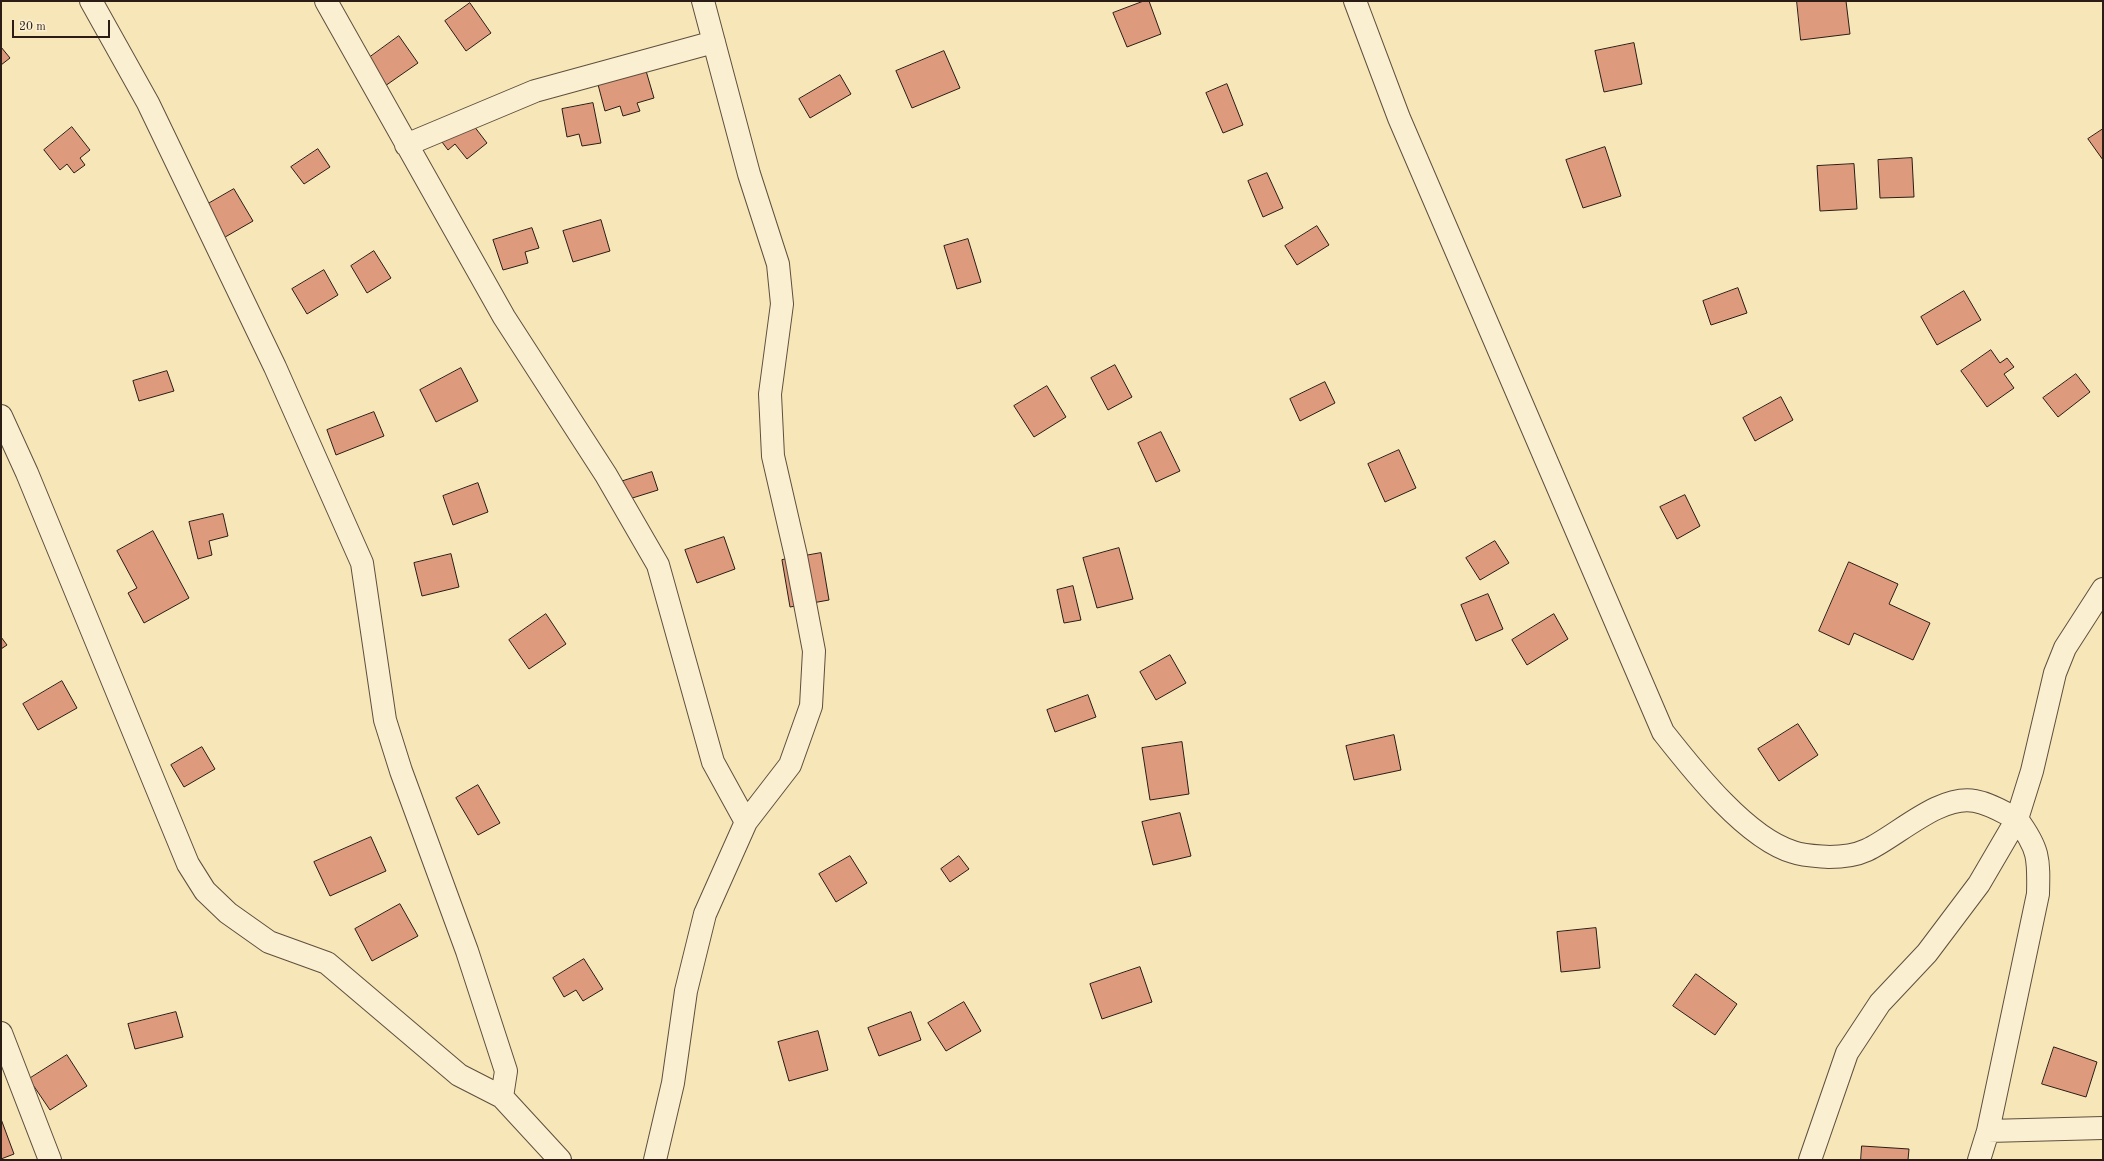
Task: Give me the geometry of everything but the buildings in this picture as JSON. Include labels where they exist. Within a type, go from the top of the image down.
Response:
[{"type":"street","points":[[91,1],[148,103],[169,146],[275,367],[362,564],[385,720],[401,771],[467,951],[506,1071],[502,1097]]},
{"type":"street","points":[[326,1],[504,317],[606,475],[658,565],[713,762],[746,822]]},
{"type":"street","points":[[655,1160],[673,1083],[686,991],[705,914],[746,822],[790,765],[811,706],[814,651],[796,556],[773,456],[770,394],[782,304],[778,264],[749,174],[703,1]]},
{"type":"street","points":[[1355,1],[1400,118],[1663,732],[1689,766],[1734,814],[1771,842],[1792,852],[1816,856],[1846,857],[1866,850],[1937,808],[1956,802],[1974,800],[2017,819],[2036,850],[2039,870],[2038,894],[1988,1131],[1979,1160]]},
{"type":"street","points":[[406,145],[535,91],[714,42]]},
{"type":"street","points":[[1,416],[27,474],[188,864],[205,891],[228,913],[269,942],[327,963],[459,1075],[502,1097],[560,1160]]},
{"type":"street","points":[[1810,1160],[1847,1053],[1880,1003],[1927,953],[1979,884],[2017,819],[2032,771],[2055,673],[2065,648],[2103,589]]},
{"type":"street","points":[[1,1033],[50,1160]]},
{"type":"street","points":[[1988,1131],[2103,1128]]}]
